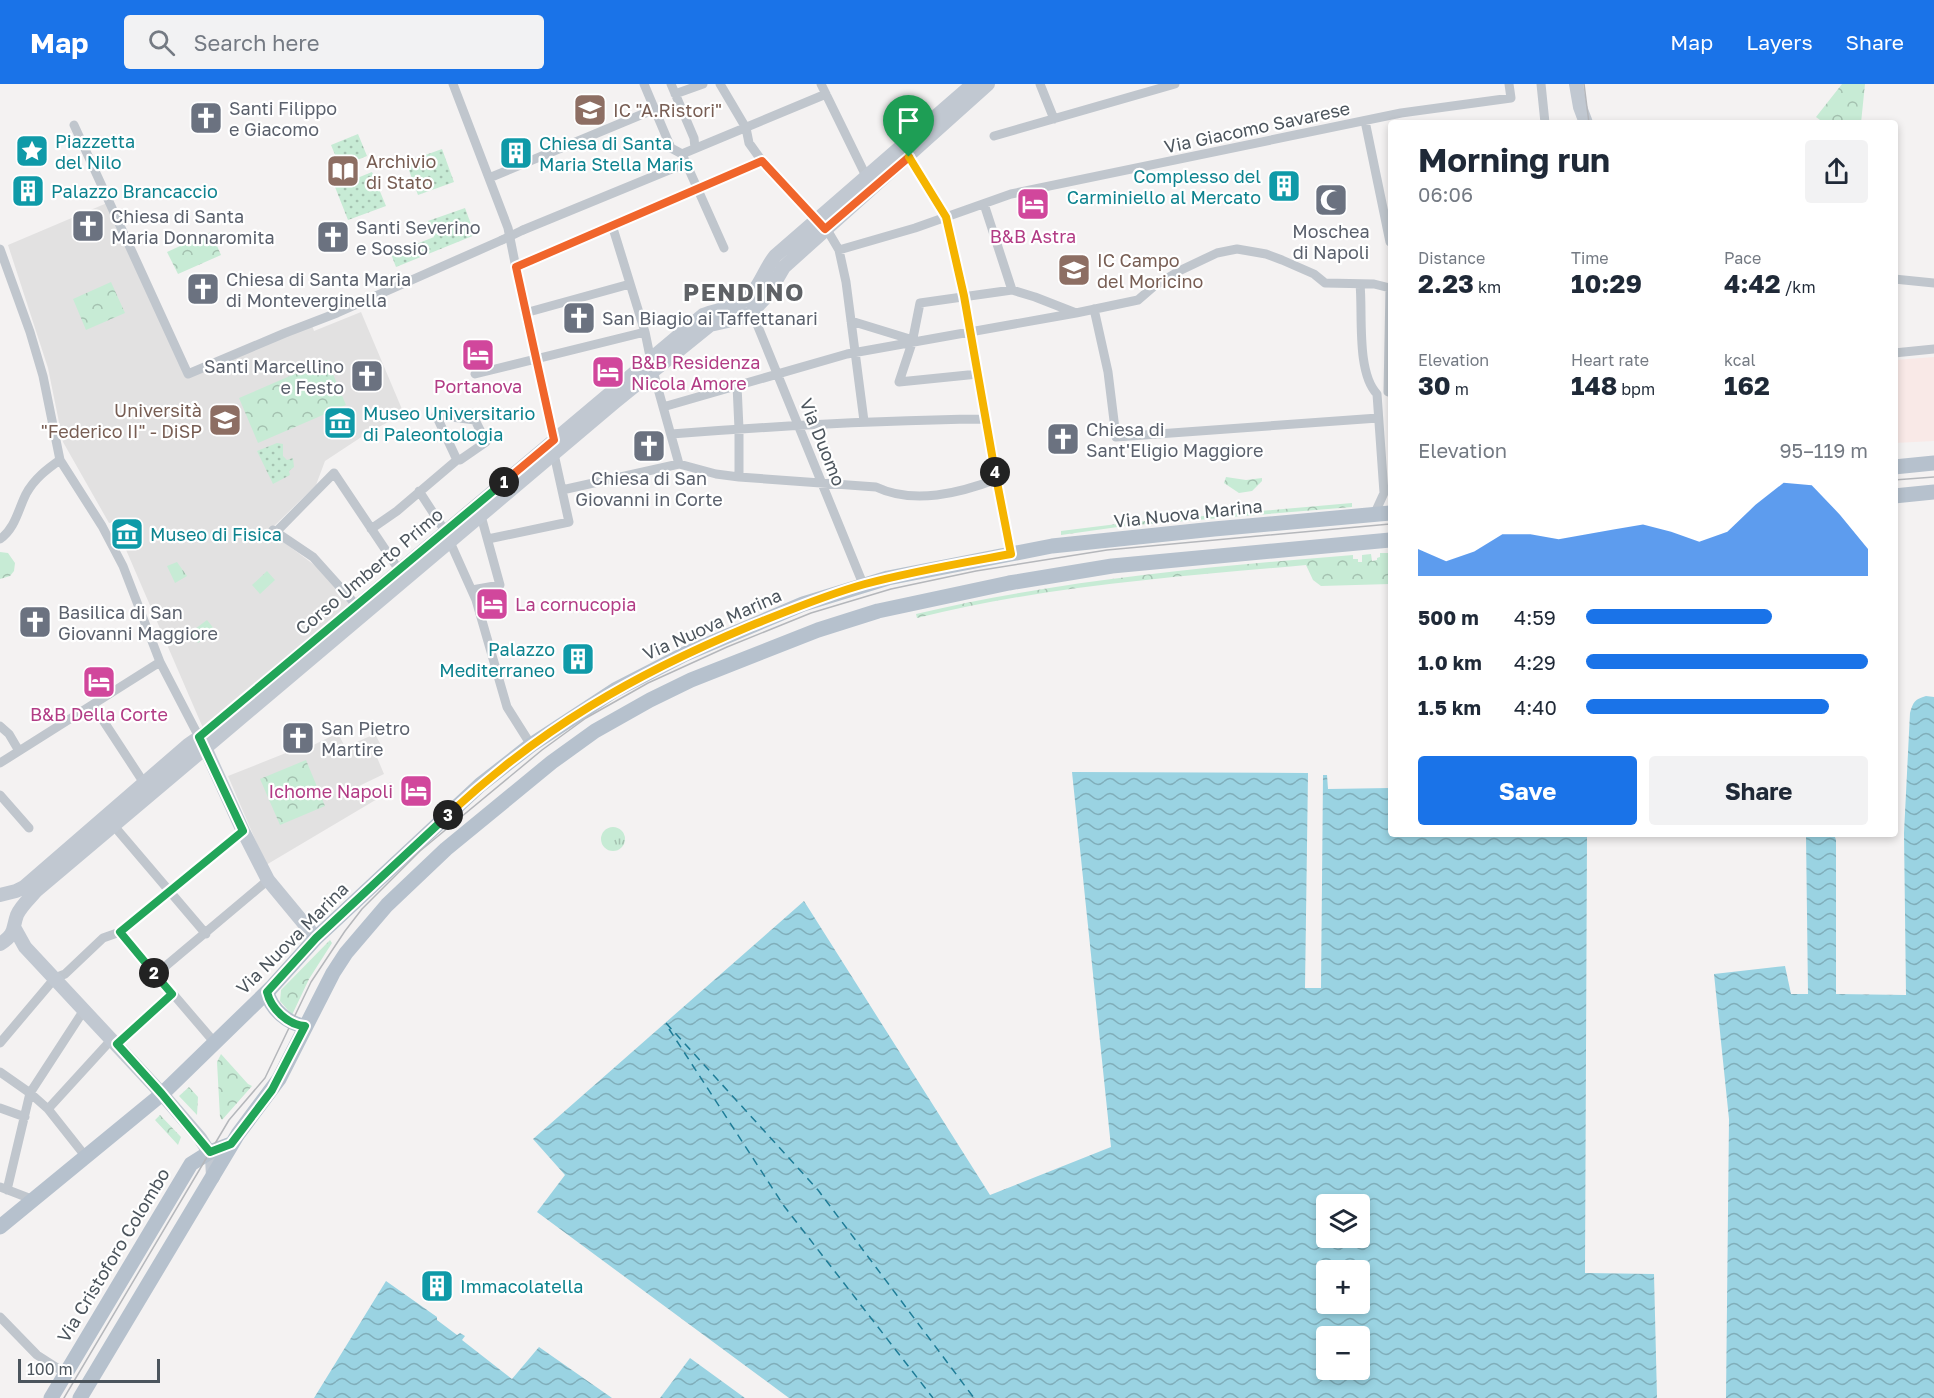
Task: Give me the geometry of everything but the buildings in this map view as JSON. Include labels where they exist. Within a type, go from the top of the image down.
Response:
[{"type":"main road","points":[[821,224],[866,176],[974,84]]},
{"type":"main road","points":[[706,320],[743,302],[755,289],[766,266],[779,261],[821,224],[909,157],[988,84]]},
{"type":"main road","points":[[1576,84],[1585,120]]},
{"type":"main road","points":[[706,320],[741,318],[752,312],[767,296],[779,261]]},
{"type":"main road","name":"Corso Umberto Primo","points":[[64,860],[144,783],[202,742],[448,536],[554,440],[652,365],[706,320]]},
{"type":"main road","name":"Corso Umberto Primo","points":[[64,860],[114,826],[202,742],[399,570],[481,516],[554,454],[652,365]]},
{"type":"main road","points":[[1898,467],[1934,463]]},
{"type":"main road","points":[[1898,496],[1934,492]]},
{"type":"main road","name":"Via Nuova Marina","points":[[0,1227],[162,1094],[267,992],[316,938],[480,785],[531,745],[615,690],[685,654],[803,604],[863,585],[1011,554],[1052,546],[1388,513]]},
{"type":"main road","points":[[80,1398],[231,1144],[272,1090],[333,973],[346,954],[387,905],[429,864],[572,746],[631,710],[691,680],[818,630],[878,611],[1009,583],[1144,561],[1388,540]]},
{"type":"main road","points":[[202,742],[268,880],[316,938]]},
{"type":"main road","points":[[0,896],[24,887],[64,860]]},
{"type":"main road","points":[[0,944],[11,935],[16,922],[36,891],[64,860]]},
{"type":"main road","points":[[0,896],[11,902],[15,908],[16,922],[25,947],[162,1094],[210,1152],[213,1177]]},
{"type":"main road","points":[[267,992],[273,1005],[289,1021],[305,1026]]},
{"type":"main road","points":[[189,1126],[194,1148],[191,1164]]},
{"type":"main road","points":[[191,1164],[210,1152],[231,1144]]},
{"type":"main road","name":"Via Cristoforo Colombo","points":[[51,1398],[191,1164]]},
{"type":"street","points":[[644,84],[671,148],[684,158],[724,248]]},
{"type":"street","points":[[671,84],[694,138],[695,148]]},
{"type":"street","points":[[675,94],[703,84]]},
{"type":"street","points":[[720,84],[746,128],[749,143],[762,161],[821,224],[839,250],[846,282],[864,421]]},
{"type":"street","points":[[821,84],[866,176]]},
{"type":"street","points":[[1040,84],[1054,119]]},
{"type":"street","points":[[994,136],[1175,84]]},
{"type":"street","name":"Via Giacomo Savarese","points":[[839,250],[1011,194],[1401,113],[1510,98],[1509,84]]},
{"type":"street","points":[[1541,84],[1545,120]]},
{"type":"street","points":[[454,89],[508,228],[506,242],[516,267],[554,440]]},
{"type":"street","points":[[74,125],[188,374],[506,242],[523,230],[684,158],[695,148],[826,94]]},
{"type":"street","points":[[489,178],[655,109]]},
{"type":"street","points":[[1365,122],[1388,232]]},
{"type":"street","points":[[909,157],[946,217],[964,296],[1011,554]]},
{"type":"street","points":[[516,267],[762,161]]},
{"type":"street","points":[[984,204],[1012,290]]},
{"type":"street","points":[[612,225],[645,332],[679,464]]},
{"type":"street","points":[[0,249],[43,376],[60,460],[102,526],[123,566],[160,662],[202,742]]},
{"type":"street","points":[[663,407],[855,353],[1138,300],[1153,287],[1179,271],[1217,253],[1238,249],[1266,254],[1282,260],[1314,274],[1325,283],[1374,284],[1388,288]]},
{"type":"street","points":[[1898,279],[1934,283]]},
{"type":"street","points":[[525,314],[630,284]]},
{"type":"street","points":[[1360,284],[1364,363],[1368,383],[1377,394],[1384,493],[1374,515]]},
{"type":"street","points":[[978,374],[899,381],[912,341],[920,303],[1012,290],[1076,313]]},
{"type":"street","points":[[1094,309],[1108,372],[1116,437],[1378,417]]},
{"type":"street","name":"Via Duomo","points":[[752,312],[863,585]]},
{"type":"street","points":[[850,319],[912,341]]},
{"type":"street","points":[[475,374],[645,332]]},
{"type":"street","points":[[1898,353],[1934,349]]},
{"type":"street","points":[[737,386],[739,477]]},
{"type":"street","points":[[1377,394],[1388,392]]},
{"type":"street","points":[[371,529],[397,511],[457,460],[486,442],[476,420],[436,415],[457,460]]},
{"type":"street","points":[[671,434],[798,424],[985,419]]},
{"type":"street","points":[[488,539],[569,522],[554,454]]},
{"type":"street","points":[[4,536],[27,492],[41,473],[60,460]]},
{"type":"street","points":[[562,490],[679,464],[716,474],[876,488],[892,494],[946,494],[997,479]]},
{"type":"street","points":[[357,606],[313,557],[274,531],[334,473],[399,570]]},
{"type":"street","points":[[419,491],[448,536],[472,590],[507,707],[531,745]]},
{"type":"street","points":[[472,590],[500,585],[481,516]]},
{"type":"street","points":[[0,763],[160,662]]},
{"type":"street","points":[[93,705],[144,783]]},
{"type":"street","points":[[0,726],[9,734],[19,751]]},
{"type":"street","points":[[0,795],[29,828]]},
{"type":"street","points":[[114,826],[206,933]]},
{"type":"street","points":[[0,1043],[55,978],[65,974],[103,938],[120,932],[243,831]]},
{"type":"street","points":[[155,975],[268,880]]},
{"type":"street","points":[[120,932],[215,1043]]},
{"type":"street","points":[[48,1109],[114,1042],[172,994]]},
{"type":"street","points":[[34,1200],[3,1188],[30,1093],[84,1010]]},
{"type":"street","points":[[0,1072],[48,1109],[86,1157]]},
{"type":"street","points":[[0,1108],[25,1117]]},
{"type":"street","points":[[0,1317],[37,1355],[65,1373]]},
{"type":"shaded area","points":[[107,203],[187,376],[312,325],[314,331],[361,312],[404,414],[369,432],[325,461],[316,485],[269,531],[317,567],[350,604],[203,728],[114,522],[109,523],[63,442],[48,368],[8,245]]},
{"type":"shaded area","points":[[1934,357],[1934,441],[1898,443],[1898,360]]},
{"type":"shaded area","points":[[375,734],[384,751],[376,755],[384,774],[359,786],[362,795],[391,782],[394,789],[266,865],[228,776],[301,747],[303,750],[334,735],[340,737],[345,747]]},
{"type":"green space","points":[[1842,84],[1865,84],[1861,120],[1820,120],[1816,117]]},
{"type":"green space","points":[[358,134],[367,156],[340,167],[331,145]]},
{"type":"green space","points":[[442,149],[454,182],[418,195],[406,162]]},
{"type":"green space","points":[[372,172],[386,206],[348,220],[335,187]]},
{"type":"green space","points":[[465,208],[475,235],[396,267],[391,254],[434,237],[428,221]]},
{"type":"green space","points":[[211,232],[221,255],[178,274],[167,252]]},
{"type":"green space","points":[[111,282],[125,313],[86,330],[73,299]]},
{"type":"green space","points":[[327,360],[346,405],[258,443],[239,398]]},
{"type":"green space","points":[[277,443],[283,444],[283,456],[287,460],[293,458],[294,467],[289,471],[290,475],[273,484],[257,451]]},
{"type":"green space","points":[[1226,477],[1246,480],[1262,478],[1262,481],[1252,491],[1239,493],[1224,483]]},
{"type":"green space","points":[[1352,503],[1352,507],[1136,525],[1135,522]]},
{"type":"green space","points":[[1125,523],[1125,526],[1061,535],[1061,531]]},
{"type":"green space","points":[[0,552],[8,553],[15,563],[14,571],[10,576],[0,579]]},
{"type":"green space","points":[[1380,553],[1388,553],[1388,584],[1321,586],[1313,580],[1306,565],[1061,590],[917,618],[916,614],[1025,592],[1133,576],[1353,555],[1353,559],[1358,559],[1358,562],[1362,562],[1362,555],[1371,554],[1372,561],[1380,557]]},
{"type":"green space","points":[[177,562],[187,576],[175,583],[167,566]]},
{"type":"green space","points":[[267,571],[275,580],[260,594],[252,585]]},
{"type":"green space","points":[[207,620],[215,630],[198,643],[191,632]]},
{"type":"green space","points":[[306,760],[325,806],[280,825],[260,779]]},
{"type":"green space","points":[[613,827],[622,830],[625,839],[622,848],[613,851],[604,848],[601,839],[604,830]]},
{"type":"green space","points":[[330,940],[332,943],[309,979],[292,1015],[280,1001],[281,990]]},
{"type":"green space","points":[[221,1054],[252,1086],[222,1120],[217,1062]]},
{"type":"green space","points":[[189,1087],[198,1097],[197,1115],[179,1096]]},
{"type":"green space","points":[[160,1115],[181,1137],[178,1145],[155,1120]]},
{"type":"water","points":[[1934,697],[1934,1398],[1726,1398],[1729,1119],[1714,974],[1785,966],[1791,994],[1808,994],[1806,837],[1835,837],[1836,994],[1906,995],[1904,833],[1910,713],[1912,706],[1919,698]]},
{"type":"water","points":[[1072,772],[1308,773],[1305,988],[1321,988],[1323,775],[1327,775],[1328,789],[1388,788],[1388,837],[1587,837],[1585,1273],[1654,1274],[1657,1398],[789,1398],[537,1212],[565,1175],[533,1139],[804,901],[990,1195],[1111,1147]]},
{"type":"water","points":[[386,1281],[437,1317],[437,1320],[457,1335],[460,1333],[465,1336],[462,1340],[512,1379],[539,1347],[612,1398],[314,1398]]},
{"type":"water","points":[[690,1358],[745,1398],[660,1398]]},
{"type":"ferry route","points":[[666,1023],[818,1190],[974,1398]]},
{"type":"ferry route","points":[[669,1029],[784,1206],[933,1398]]},
{"type":"tram line","points":[[1584,84],[1589,120]]},
{"type":"tram line","points":[[1898,480],[1934,477]]},
{"type":"tram line","points":[[64,1398],[229,1120],[265,1078],[311,982],[345,931],[362,909],[420,851],[542,750],[586,718],[648,683],[727,647],[811,613],[891,589],[976,571],[1107,550],[1388,524]]},
{"type":"place","name":"IC \"A.Ristori\"","points":[[590,110]]},
{"type":"place","name":"Santi Filippo e Giacomo","points":[[206,118]]},
{"type":"place","name":"Piazzetta del Nilo","points":[[32,151]]},
{"type":"place","name":"Chiesa di Santa Maria Stella Maris","points":[[516,153]]},
{"type":"place","name":"Archivio di Stato","points":[[343,171]]},
{"type":"place","name":"Complesso del Carminiello al Mercato","points":[[1284,186]]},
{"type":"place","name":"Palazzo Brancaccio","points":[[28,191]]},
{"type":"place","name":"Moschea di Napoli","points":[[1331,200]]},
{"type":"place","name":"B&B Astra","points":[[1033,204]]},
{"type":"place","name":"Chiesa di Santa Maria Donnaromita","points":[[88,226]]},
{"type":"place","name":"Santi Severino e Sossio","points":[[333,237]]},
{"type":"place","name":"IC Campo del Moricino","points":[[1074,270]]},
{"type":"place","name":"Chiesa di Santa Maria di Monteverginella","points":[[203,289]]},
{"type":"place","name":"San Biagio ai Taffettanari","points":[[579,318]]},
{"type":"place","name":"Portanova","points":[[478,355]]},
{"type":"place","name":"B&B Residenza Nicola Amore","points":[[608,372]]},
{"type":"place","name":"Santi Marcellino e Festo","points":[[367,376]]},
{"type":"place","name":"Università \"Federico II\" - DiSP","points":[[225,420]]},
{"type":"place","name":"Museo Universitario di Paleontologia","points":[[340,423]]},
{"type":"place","name":"Chiesa di Sant'Eligio Maggiore","points":[[1063,439]]},
{"type":"place","name":"Chiesa di San Giovanni in Corte","points":[[649,446]]},
{"type":"place","name":"Museo di Fisica","points":[[127,534]]},
{"type":"place","name":"La cornucopia","points":[[492,604]]},
{"type":"place","name":"Basilica di San Giovanni Maggiore","points":[[35,622]]},
{"type":"place","name":"Palazzo Mediterraneo","points":[[578,659]]},
{"type":"place","name":"B&B Della Corte","points":[[99,682]]},
{"type":"place","name":"San Pietro Martire","points":[[298,738]]},
{"type":"place","name":"Ichome Napoli","points":[[416,791]]},
{"type":"place","name":"Immacolatella","points":[[437,1286]]},
{"type":"district","name":"PENDINO","points":[[744,291]]},
{"type":"route","points":[[909,157],[946,217],[964,296],[1011,554],[888,578],[803,604],[685,654],[615,690],[531,745],[480,785],[411,848],[316,938],[267,992],[273,1005],[289,1021],[305,1026],[272,1090],[231,1144],[210,1152],[117,1044],[172,994],[120,932],[243,831],[199,737],[554,440],[516,267],[762,161],[825,229],[909,157]]}]
